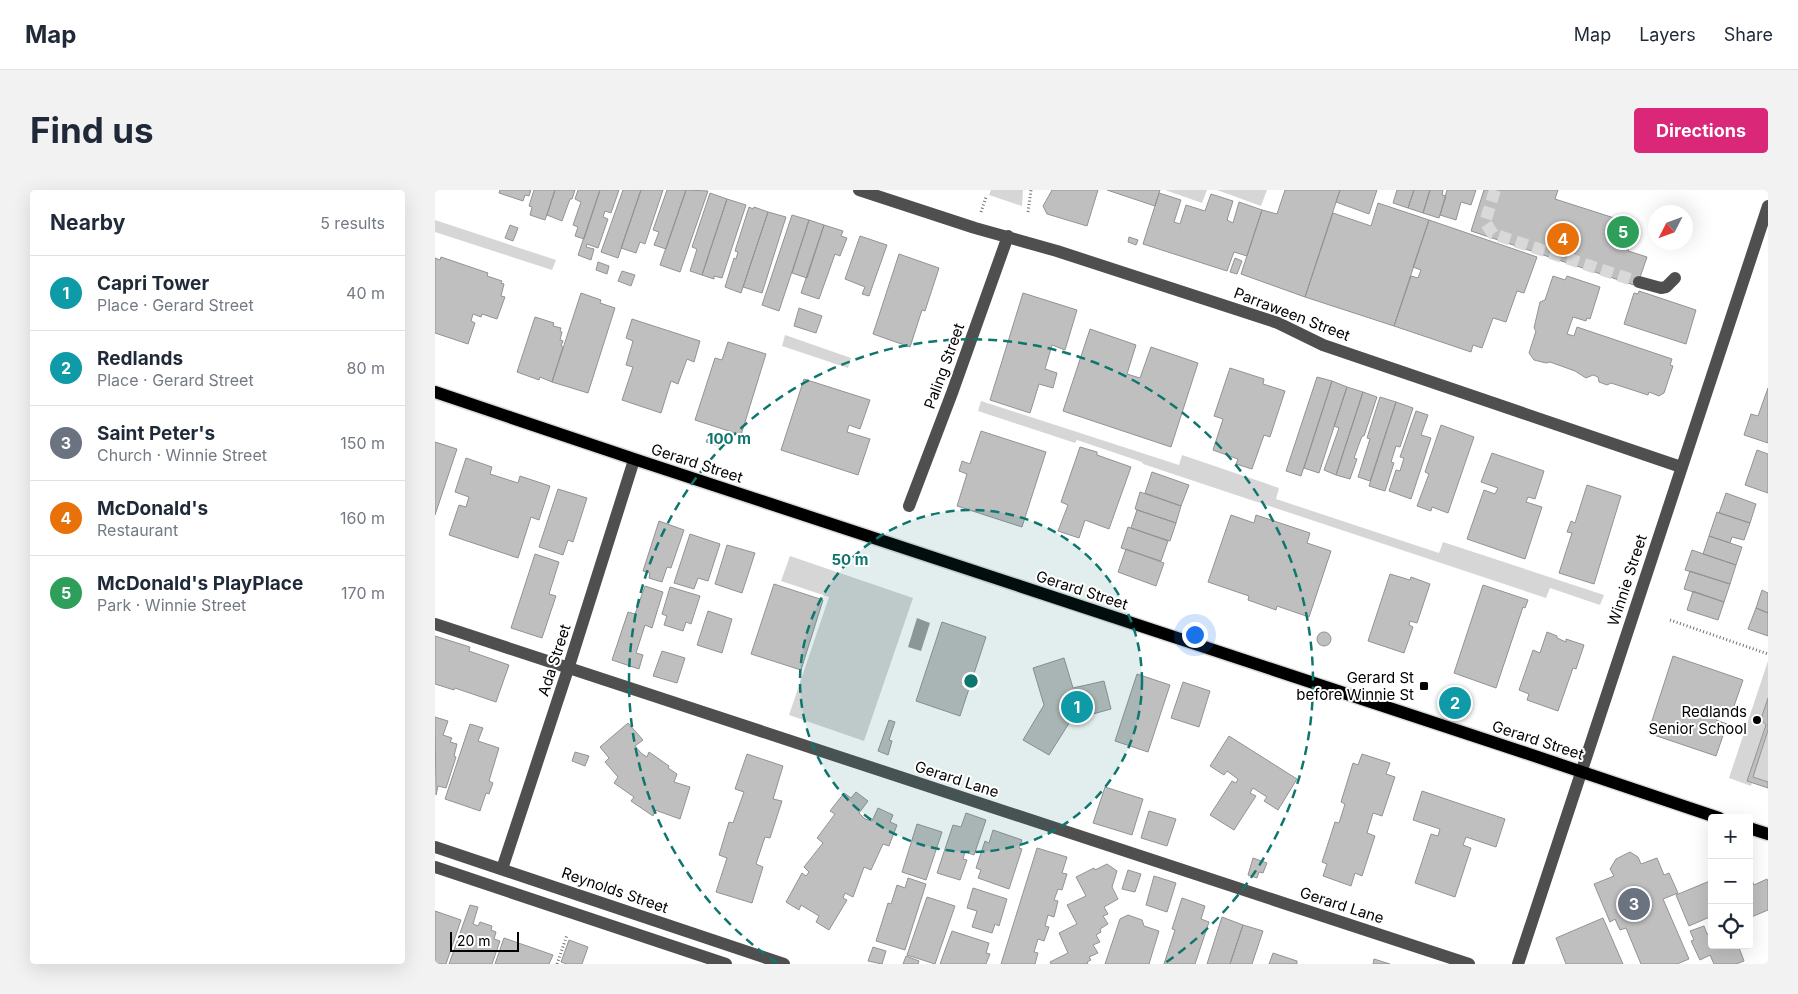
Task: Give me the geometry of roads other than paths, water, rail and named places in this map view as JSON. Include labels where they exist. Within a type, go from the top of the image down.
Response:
[{"type":"main road","name":"Gerard Street","points":[[435,392],[634,460],[1708,814]]},
{"type":"main road","points":[[1753,829],[1768,834]]},
{"type":"street","name":"Parraween Street","points":[[859,190],[975,228],[1057,251],[1278,323],[1323,345],[1681,467]]},
{"type":"street","name":"Winnie Street","points":[[1518,964],[1768,206]]},
{"type":"street","name":"Paling Street","points":[[909,506],[1008,236]]},
{"type":"street","points":[[1639,282],[1661,288],[1666,287],[1675,278]]},
{"type":"street","name":"Ada Street","points":[[503,869],[634,460]]},
{"type":"street","name":"Gerard Lane","points":[[435,624],[1469,964]]},
{"type":"street","name":"Reynolds Street","points":[[435,847],[784,964]]},
{"type":"street","points":[[435,867],[726,964]]},
{"type":"tunnel","points":[[1495,190],[1485,222],[1493,234],[1639,282]]},
{"type":"place","name":"McDonald's PlayPlace","points":[[1623,232]]},
{"type":"place","name":"McDonald's","points":[[1563,239]]},
{"type":"place","name":"Gerard St before Winnie St","points":[[1424,686]]},
{"type":"place","name":"Redlands","points":[[1455,703]]},
{"type":"place","name":"Capri Tower","points":[[1077,707]]},
{"type":"place","name":"Redlands Senior School","points":[[1757,720]]},
{"type":"place","name":"Saint Peter's","points":[[1634,904]]}]
